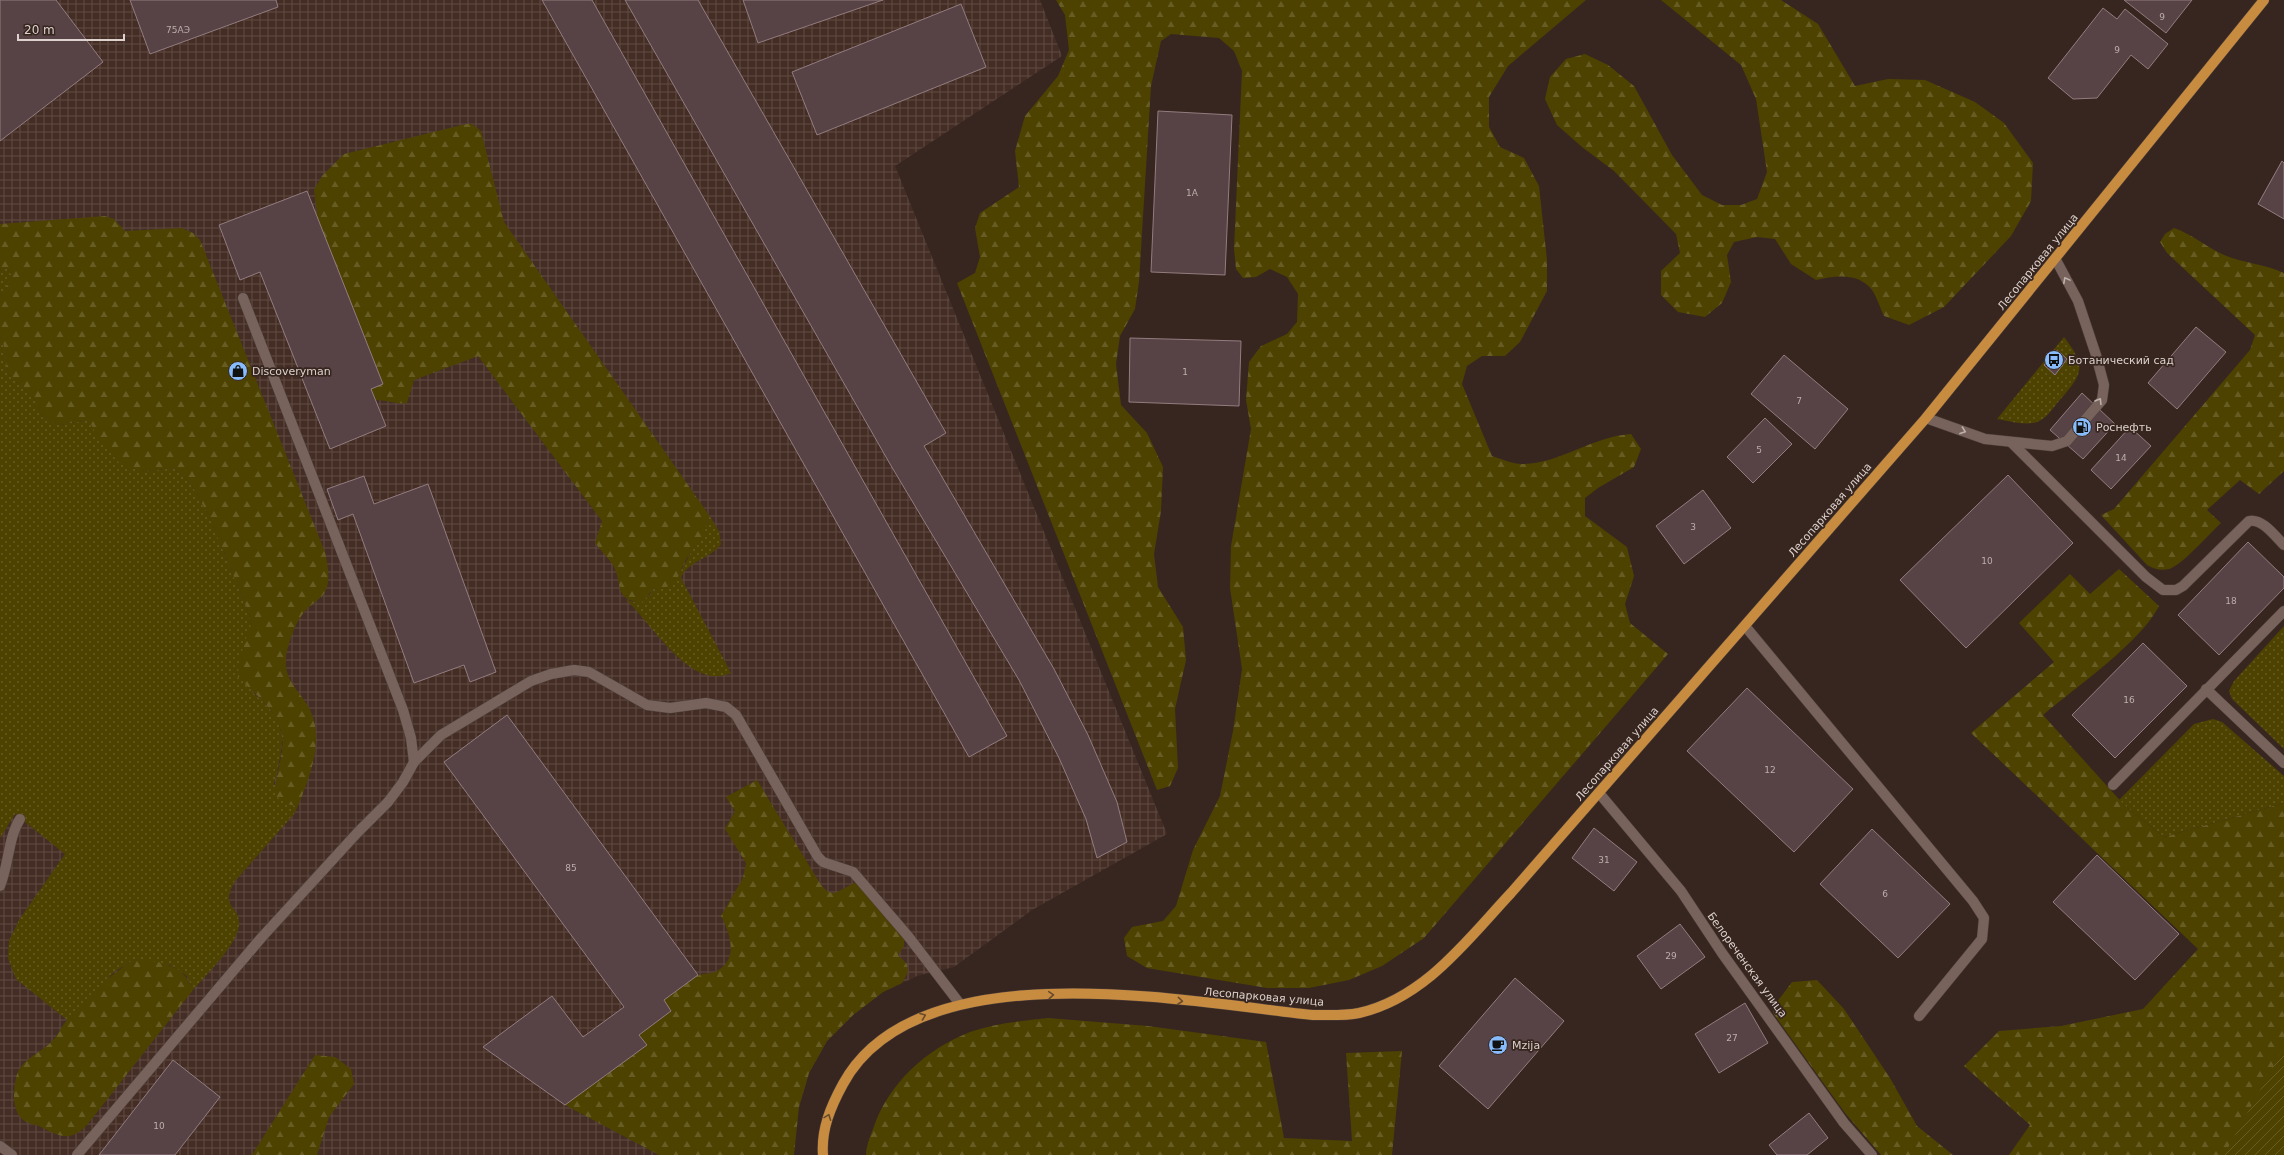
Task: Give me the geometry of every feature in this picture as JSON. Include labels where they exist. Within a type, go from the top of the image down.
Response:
[{"type":"main road","name":"Лесопарковая улица","points":[[823,1155],[826,1122],[835,1099],[859,1059],[878,1040],[901,1026],[928,1014],[960,1004],[986,999],[1086,994],[1155,998],[1313,1016],[1358,1013],[1399,998],[1419,986],[1437,970],[1511,893],[1926,418],[2056,260],[2264,0]]},
{"type":"street","points":[[1926,418],[1985,439],[2052,446],[2067,441],[2102,400],[2104,385],[2096,355],[2078,301],[2056,260]]},
{"type":"street","points":[[243,298],[403,710],[411,738],[414,762]]},
{"type":"street","points":[[2011,442],[2146,577],[2163,590],[2176,590],[2183,586],[2249,521],[2260,522],[2284,545]]},
{"type":"street","points":[[2113,784],[2284,611]]},
{"type":"street","points":[[1745,626],[1973,901],[1984,918],[1982,939],[1919,1016]]},
{"type":"street","points":[[77,1155],[262,937],[358,832],[388,802],[404,782],[414,762],[441,736],[531,681],[551,674],[574,670],[589,672],[647,705],[670,708],[706,703],[726,707],[736,715],[818,857],[823,862],[853,872],[908,936],[960,1004]]},
{"type":"street","points":[[2206,689],[2284,763]]},
{"type":"street","name":"Белореченская улица","points":[[1599,793],[1681,891],[1722,953],[1844,1123],[1872,1155]]},
{"type":"street","points":[[0,886],[6,871],[14,830],[20,819]]},
{"type":"street","points":[[0,1146],[12,1155]]},
{"type":"shaded area","points":[[0,0],[1040,0],[1062,56],[895,166],[1167,834],[1032,910],[954,967],[917,976],[883,992],[853,1015],[827,1041],[809,1073],[799,1107],[732,1155],[0,1155]]},
{"type":"green space","points":[[1056,0],[1586,0],[1508,66],[1489,97],[1489,127],[1500,147],[1524,158],[1539,186],[1547,260],[1547,291],[1520,342],[1505,356],[1482,356],[1467,366],[1462,384],[1492,456],[1507,461],[1522,464],[1550,460],[1590,444],[1617,436],[1631,434],[1641,449],[1634,467],[1598,488],[1585,498],[1585,516],[1627,547],[1634,576],[1625,604],[1630,623],[1668,654],[1424,938],[1382,966],[1349,980],[1309,988],[1267,988],[1147,968],[1127,956],[1124,938],[1132,927],[1163,921],[1176,906],[1193,850],[1220,796],[1233,731],[1242,669],[1230,588],[1231,546],[1251,429],[1246,400],[1249,362],[1261,346],[1287,334],[1297,322],[1298,294],[1287,277],[1270,269],[1256,277],[1243,278],[1236,269],[1234,249],[1242,71],[1234,51],[1219,38],[1171,34],[1161,41],[1151,86],[1139,282],[1135,309],[1120,336],[1116,364],[1121,405],[1147,433],[1163,467],[1161,511],[1154,554],[1158,587],[1183,627],[1186,660],[1175,709],[1178,768],[1170,786],[1157,790],[957,283],[975,273],[980,257],[975,228],[980,213],[1019,187],[1015,151],[1025,116],[1058,76],[1069,50],[1065,15]]},
{"type":"green space","points":[[1661,0],[1781,0],[1818,24],[1855,86],[1888,79],[1925,80],[1975,102],[2004,123],[2033,163],[2031,201],[2011,236],[1944,307],[1909,325],[1884,316],[1872,290],[1860,280],[1846,277],[1831,277],[1816,280],[1791,264],[1775,239],[1757,237],[1734,242],[1727,255],[1731,282],[1722,303],[1705,317],[1678,312],[1661,295],[1661,271],[1680,253],[1676,234],[1614,171],[1582,147],[1557,125],[1545,99],[1550,77],[1566,59],[1585,54],[1608,65],[1634,86],[1672,155],[1702,195],[1722,205],[1741,205],[1757,199],[1767,172],[1756,99],[1741,65]]},
{"type":"green space","points":[[466,124],[472,124],[481,131],[504,222],[709,515],[705,531],[685,561],[675,584],[666,587],[655,587],[642,603],[626,598],[620,590],[613,565],[595,543],[602,521],[478,356],[414,380],[407,403],[376,400],[371,389],[383,384],[318,221],[314,190],[322,176],[344,154]]},
{"type":"green space","points":[[105,216],[114,219],[125,231],[182,228],[193,233],[200,240],[325,552],[328,581],[325,592],[306,610],[299,619],[290,641],[286,658],[289,678],[308,706],[316,730],[316,743],[311,769],[298,806],[286,804],[276,796],[276,781],[281,757],[281,731],[272,711],[238,677],[239,660],[251,624],[248,611],[209,516],[190,482],[174,468],[144,472],[120,464],[97,436],[89,420],[60,425],[43,418],[34,399],[8,374],[3,341],[0,337],[0,296],[13,277],[7,268],[0,271],[0,224]]},
{"type":"green space","points":[[2174,228],[2224,255],[2284,273],[2284,471],[2259,494],[2240,480],[2207,510],[2221,523],[2195,549],[2174,567],[2160,570],[2147,565],[2101,515],[2114,509],[2250,350],[2255,335],[2167,253],[2160,242],[2165,234]]},
{"type":"green space","points":[[7,268],[13,277],[0,296],[0,271]]},
{"type":"green space","points":[[0,337],[3,341],[8,374],[34,399],[43,418],[60,425],[89,420],[100,437],[112,450],[144,472],[174,468],[190,482],[209,516],[248,611],[251,624],[252,692],[273,713],[281,733],[282,743],[274,784],[286,804],[298,806],[294,814],[235,881],[229,897],[229,902],[237,913],[239,924],[238,932],[228,949],[193,990],[187,976],[171,965],[135,959],[114,972],[67,1020],[16,979],[8,958],[9,941],[19,920],[65,854],[15,814],[0,838]]},
{"type":"green space","points":[[2064,337],[2077,356],[2079,364],[2077,377],[2067,392],[2040,421],[2022,423],[1997,419]]},
{"type":"green space","points":[[709,515],[719,531],[721,544],[712,553],[688,568],[681,578],[731,673],[716,676],[701,673],[687,664],[673,652],[626,600],[634,602],[649,596],[655,587],[666,587],[682,569],[708,521]]},
{"type":"green space","points":[[2119,569],[2159,606],[2138,635],[2106,664],[2043,715],[2125,806],[2164,837],[2284,803],[2284,1155],[2009,1155],[2030,1125],[1964,1066],[1999,1031],[2061,1026],[2143,1009],[2198,949],[1971,733],[2054,662],[2019,623],[2070,574],[2090,594]]},
{"type":"green space","points":[[2284,626],[2284,749],[2232,699],[2229,691],[2234,681]]},
{"type":"green space","points":[[2213,719],[2222,722],[2284,776],[2284,803],[2164,837],[2119,800],[2194,724]]},
{"type":"green space","points":[[757,780],[821,885],[828,892],[835,893],[856,882],[904,939],[904,946],[898,955],[907,964],[908,972],[902,983],[883,992],[853,1015],[827,1041],[809,1073],[799,1107],[794,1155],[659,1155],[565,1105],[647,1045],[639,1035],[671,1011],[664,1000],[694,977],[717,971],[724,966],[728,960],[731,945],[721,916],[743,878],[746,863],[725,829],[735,811],[726,797]]},
{"type":"green space","points":[[135,959],[154,961],[177,969],[189,981],[193,990],[87,1125],[81,1130],[70,1136],[65,1136],[24,1121],[16,1110],[14,1100],[16,1078],[21,1067],[25,1062],[52,1042],[67,1020],[82,1003],[116,972]]},
{"type":"green space","points":[[1817,980],[1844,1009],[1890,1078],[1917,1126],[1953,1155],[1881,1155],[1845,1113],[1773,1013],[1774,1006],[1792,982]]},
{"type":"green space","points":[[1048,1018],[1148,1026],[1266,1042],[1284,1138],[1352,1141],[1346,1053],[1402,1051],[1392,1155],[866,1155],[867,1145],[873,1129],[888,1097],[911,1070],[924,1058],[954,1039],[979,1029],[989,1026]]},
{"type":"green space","points":[[2284,1047],[2284,1155],[2224,1155]]},
{"type":"green space","points":[[315,1055],[335,1057],[351,1069],[354,1084],[329,1117],[317,1155],[252,1155]]},
{"type":"building","points":[[0,0],[56,0],[103,62],[0,141]]},
{"type":"building","points":[[130,0],[276,0],[278,7],[150,54]]},
{"type":"building","points":[[542,0],[592,0],[1007,736],[969,757]]},
{"type":"building","points":[[625,0],[698,0],[946,433],[924,446],[1054,669],[1088,735],[1117,802],[1127,842],[1097,858],[1086,819],[1059,758],[1019,680],[890,464]]},
{"type":"building","points":[[743,0],[883,0],[758,43]]},
{"type":"building","points":[[2124,0],[2192,0],[2166,33]]},
{"type":"building","points":[[961,4],[986,67],[817,135],[792,72]]},
{"type":"building","points":[[2103,8],[2117,19],[2125,9],[2168,44],[2148,69],[2131,55],[2097,98],[2073,99],[2048,78]]},
{"type":"building","points":[[1158,111],[1232,115],[1225,275],[1151,272]]},
{"type":"building","points":[[2282,161],[2284,163],[2284,219],[2258,204]]},
{"type":"building","points":[[307,191],[383,384],[371,389],[386,426],[330,449],[260,272],[240,280],[219,225]]},
{"type":"building","points":[[2196,327],[2226,352],[2177,409],[2148,383]]},
{"type":"building","points":[[1130,338],[1241,341],[1239,406],[1129,402]]},
{"type":"building","points":[[2057,350],[2067,359],[2055,375],[2044,365]]},
{"type":"building","points":[[1784,355],[1848,409],[1815,449],[1751,394]]},
{"type":"building","name":"Роснефть","points":[[2082,393],[2115,424],[2083,459],[2050,430]]},
{"type":"building","points":[[1765,418],[1792,444],[1753,483],[1727,457]]},
{"type":"building","points":[[2130,427],[2151,446],[2111,489],[2091,470]]},
{"type":"building","points":[[2008,475],[2073,543],[1966,648],[1900,580]]},
{"type":"building","points":[[364,476],[374,504],[428,484],[496,672],[470,682],[464,665],[414,683],[353,514],[338,520],[327,489]]},
{"type":"building","points":[[1703,490],[1731,528],[1684,564],[1656,526]]},
{"type":"building","points":[[2248,542],[2284,577],[2284,588],[2219,655],[2178,615]]},
{"type":"building","points":[[2143,643],[2187,686],[2115,758],[2072,715]]},
{"type":"building","points":[[1747,688],[1853,789],[1794,852],[1687,751]]},
{"type":"building","points":[[507,715],[698,975],[664,1000],[671,1011],[639,1035],[647,1045],[565,1105],[483,1047],[552,996],[583,1037],[624,1007],[444,762]]},
{"type":"building","points":[[1594,828],[1637,862],[1614,891],[1572,858]]},
{"type":"building","points":[[1872,829],[1950,904],[1898,958],[1820,884]]},
{"type":"building","points":[[2097,855],[2179,934],[2135,980],[2053,902]]},
{"type":"building","points":[[1680,924],[1705,957],[1661,989],[1637,956]]},
{"type":"building","points":[[1515,978],[1564,1021],[1488,1109],[1439,1066]]},
{"type":"building","points":[[1745,1003],[1768,1043],[1719,1073],[1695,1034]]},
{"type":"building","points":[[173,1060],[220,1097],[175,1155],[99,1155]]},
{"type":"building","points":[[1809,1113],[1828,1138],[1807,1155],[1777,1155],[1769,1145]]},
{"type":"place","name":"Ботанический сад","points":[[2054,360]]},
{"type":"place","name":"Discoveryman","points":[[238,371]]},
{"type":"place","name":"Роснефть","points":[[2082,427]]},
{"type":"place","name":"Mzija","points":[[1498,1045]]}]
